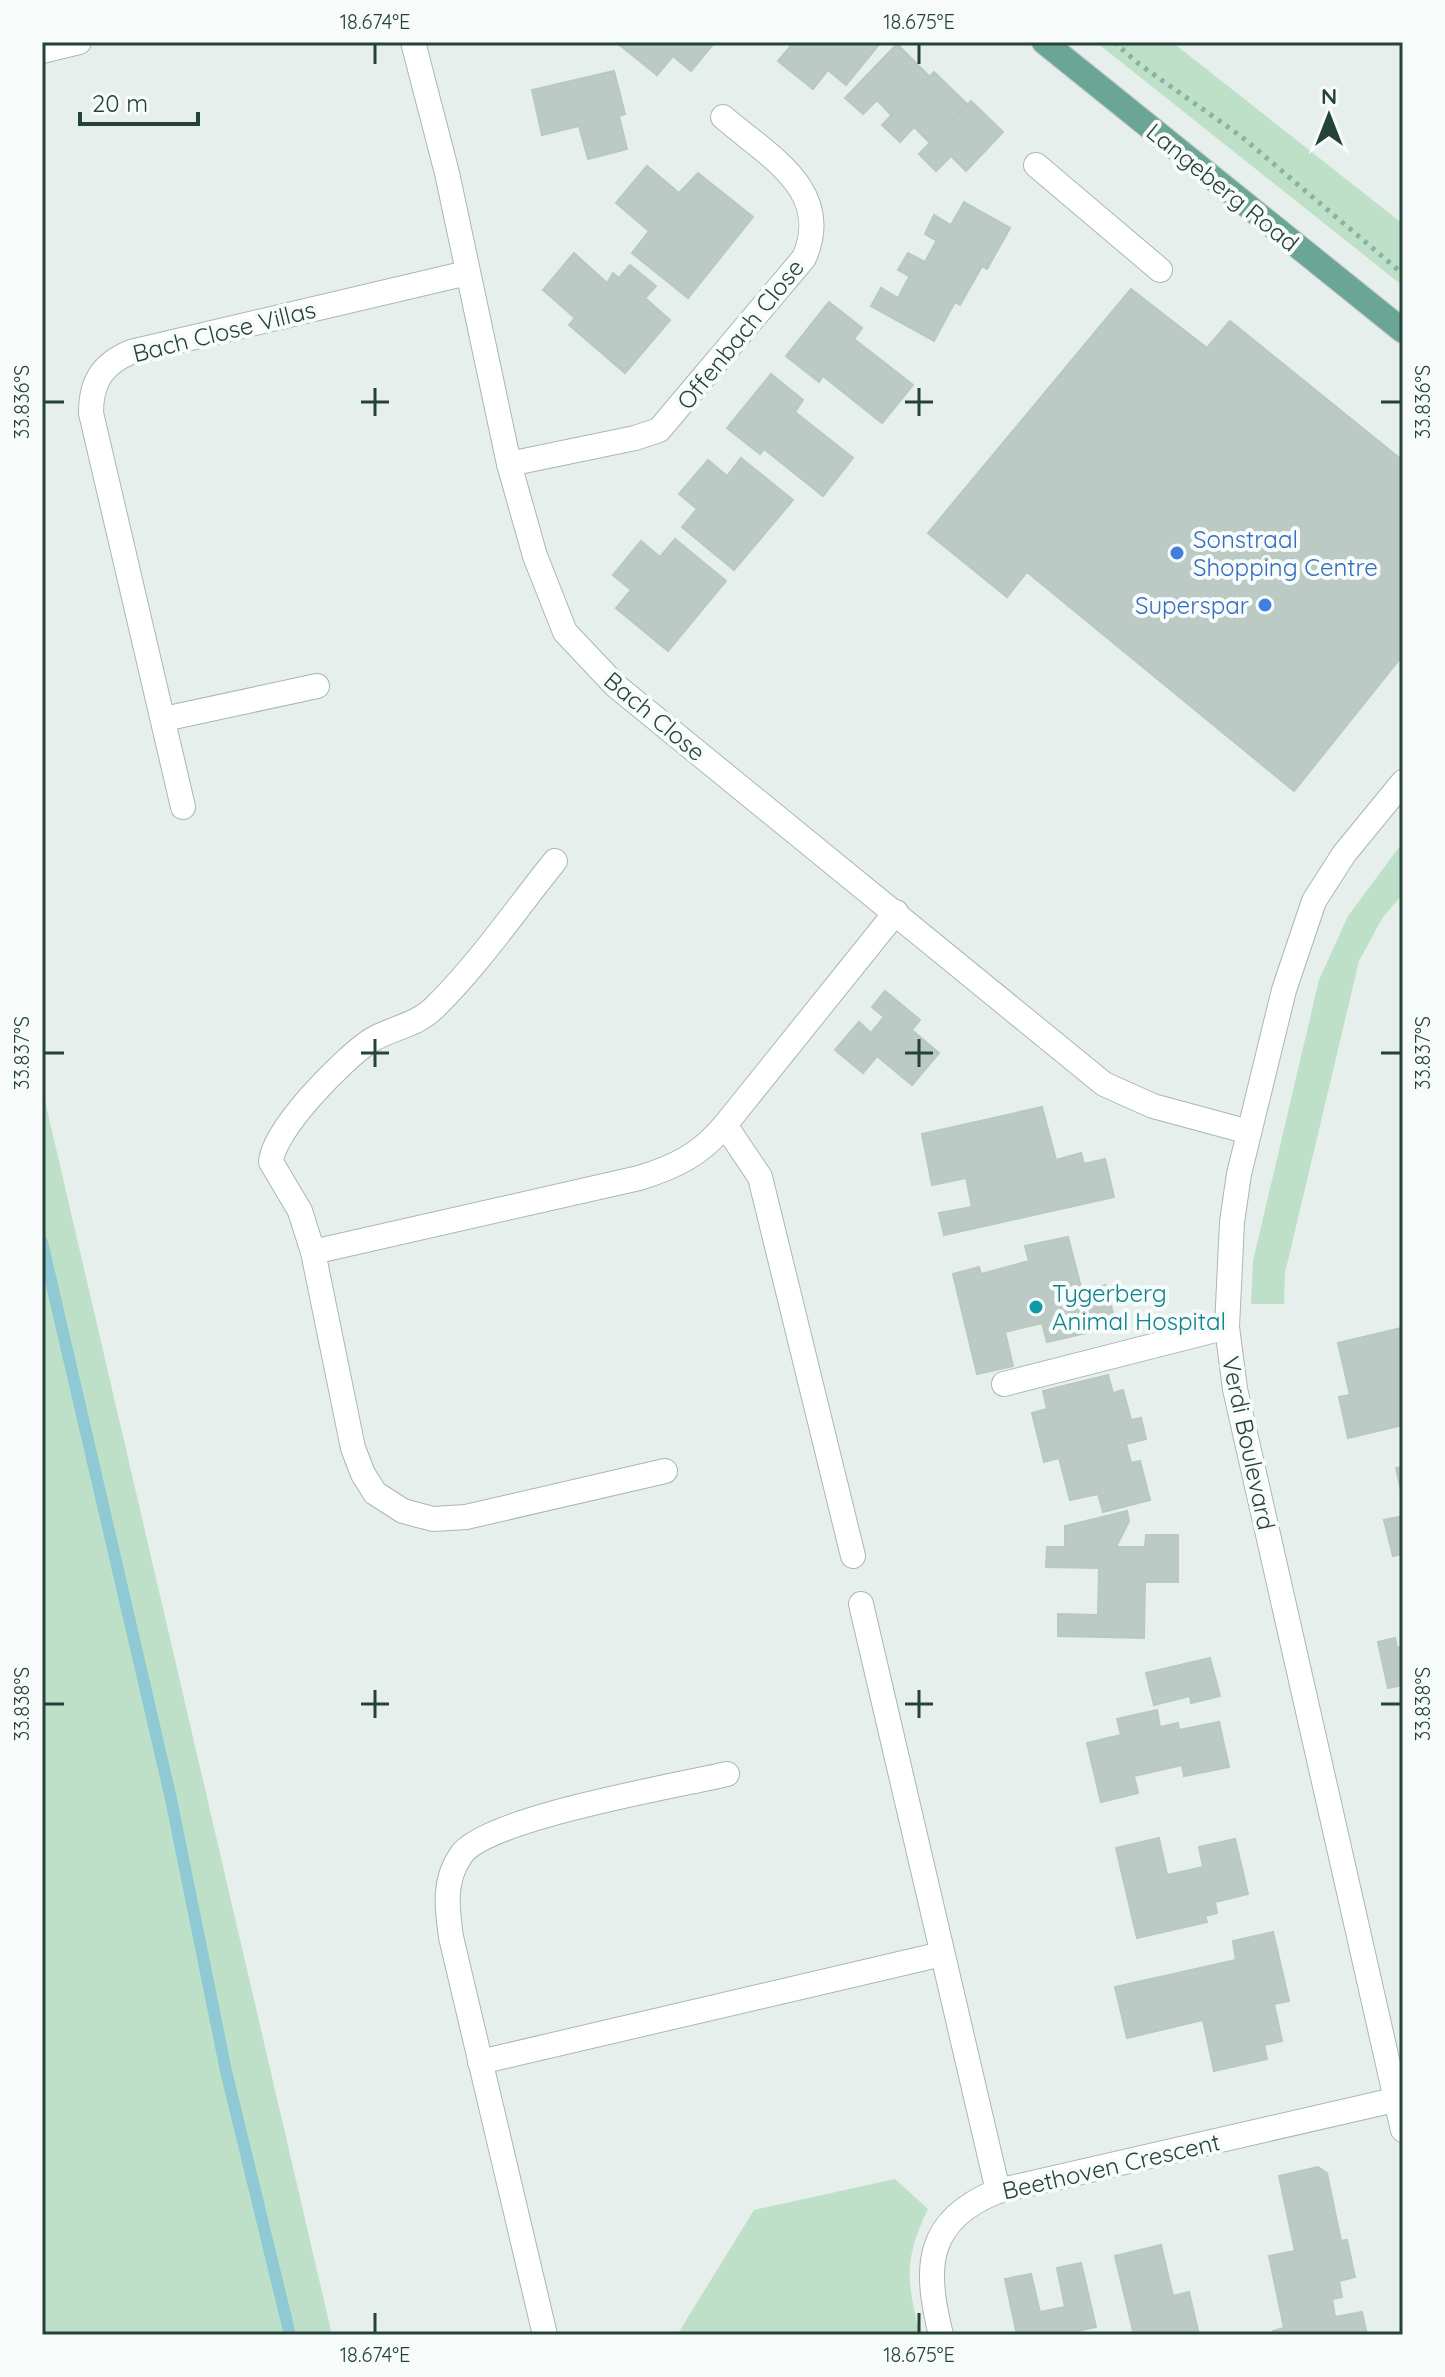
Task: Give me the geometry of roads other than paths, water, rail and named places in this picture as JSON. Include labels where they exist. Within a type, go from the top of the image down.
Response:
[{"type":"main road","name":"Langeberg Road","points":[[1044,42],[1403,331]]},
{"type":"street","points":[[42,51],[79,42]]},
{"type":"street","name":"Bach Close","points":[[413,42],[447,173],[509,464],[553,610],[581,652],[616,686],[1104,1084],[1153,1106],[1249,1132]]},
{"type":"street","name":"Offenbach Close","points":[[509,464],[635,438],[659,430],[804,258],[814,222],[807,195],[723,117]]},
{"type":"street","points":[[1036,165],[1160,270]]},
{"type":"street","name":"Bach Close Villas","points":[[183,807],[91,413],[95,382],[104,368],[131,352],[467,273]]},
{"type":"street","points":[[164,719],[317,686]]},
{"type":"street","name":"Verdi Boulevard","points":[[1403,782],[1344,854],[1314,901],[1284,990],[1249,1132],[1232,1222],[1227,1327],[1235,1389],[1399,2099],[1403,2130]]},
{"type":"street","points":[[555,861],[432,1010],[401,1030],[372,1039],[345,1060],[275,1143],[272,1168],[300,1211],[313,1252],[353,1448],[375,1493],[390,1505],[433,1519],[466,1517],[665,1471]]},
{"type":"street","points":[[313,1252],[661,1172],[693,1157],[725,1125],[896,912]]},
{"type":"street","points":[[725,1125],[760,1177],[853,1556]]},
{"type":"street","points":[[1004,1384],[1227,1327]]},
{"type":"street","points":[[861,1604],[998,2191]]},
{"type":"street","points":[[545,2335],[451,1937],[447,1885],[462,1853],[476,1840],[514,1824],[727,1774]]},
{"type":"street","points":[[480,2062],[942,1954]]},
{"type":"street","name":"Beethoven Crescent","points":[[941,2335],[929,2280],[936,2245],[959,2213],[998,2191],[1399,2099]]},
{"type":"waterway","points":[[42,1242],[171,1799],[226,2071],[290,2335]]},
{"type":"place","name":"Sonstraal Shopping Centre","points":[[1177,553]]},
{"type":"place","name":"Superspar","points":[[1265,605]]},
{"type":"place","name":"Tygerberg Animal Hospital","points":[[1036,1307]]}]
